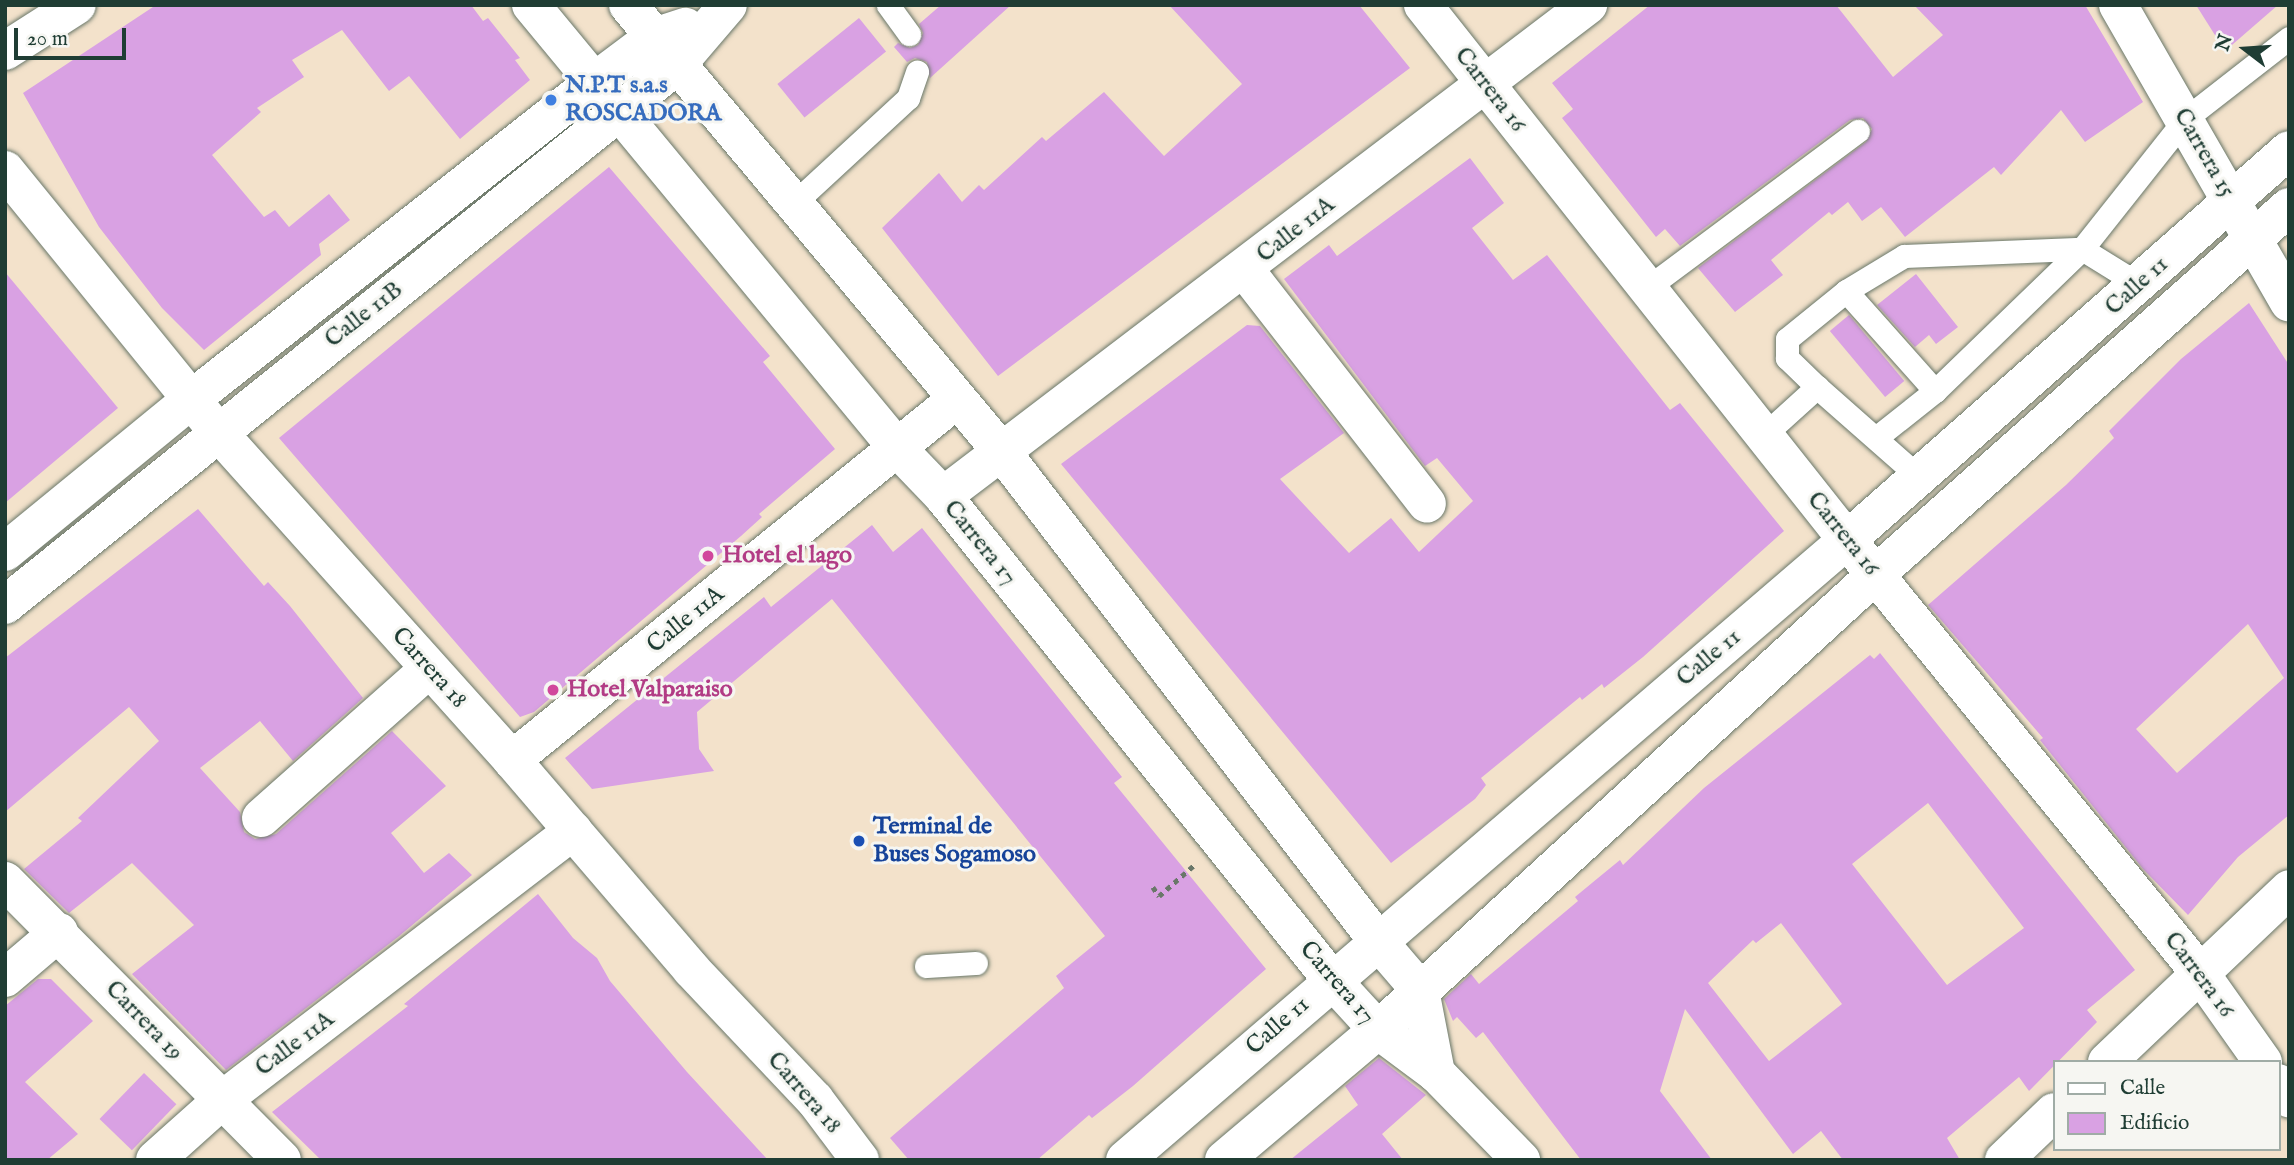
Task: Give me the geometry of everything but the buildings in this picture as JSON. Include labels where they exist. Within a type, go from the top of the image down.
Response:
[{"type":"street","points":[[5,51],[77,5]]},
{"type":"street","name":"Carrera 17","points":[[531,5],[898,449],[943,496],[1332,980],[1378,1030],[1436,1073],[1521,1160]]},
{"type":"street","points":[[628,5],[792,205],[1002,452],[1377,940],[1420,990],[1436,1073]]},
{"type":"street","name":"Carrera 16","points":[[1423,5],[1875,575],[2200,973],[2262,1060]]},
{"type":"street","name":"Calle 11A","points":[[943,496],[1245,270],[1588,5]]},
{"type":"street","name":"Carrera 15","points":[[2130,9],[2185,119],[2251,240],[2289,302]]},
{"type":"street","name":"Calle 11B","points":[[5,552],[193,398],[594,82],[665,52],[721,11]]},
{"type":"street","name":"Calle 11B","points":[[5,605],[217,431],[618,112],[665,52]]},
{"type":"street","name":"Calle 11","points":[[1125,1160],[1377,940],[1919,478],[2140,285],[2289,150]]},
{"type":"street","name":"Carrera 18","points":[[5,170],[193,398],[217,431],[512,760],[691,969],[815,1100],[860,1160]]},
{"type":"street","name":"Calle 11","points":[[1224,1160],[1378,1030],[1875,575],[2289,207]]},
{"type":"street","points":[[1245,270],[1427,504]]},
{"type":"street","name":"Calle 11A","points":[[512,760],[957,399]]},
{"type":"street","points":[[261,818],[429,669]]},
{"type":"street","name":"Calle 11A","points":[[155,1160],[220,1101],[573,831]]},
{"type":"street","name":"Carrera 19","points":[[5,881],[60,932],[220,1101],[282,1160]]},
{"type":"street","points":[[2109,1060],[2289,889]]},
{"type":"street","points":[[5,978],[60,932]]},
{"type":"street","points":[[2004,1160],[2052,1114]]},
{"type":"lane","points":[[888,5],[909,34]]},
{"type":"lane","points":[[1877,437],[1935,391],[2082,249],[2185,119],[2289,38]]},
{"type":"lane","points":[[792,205],[908,98],[917,72]]},
{"type":"lane","points":[[1647,288],[1858,131]]},
{"type":"lane","points":[[1919,478],[1787,358],[1787,339],[1846,292],[1903,256],[2082,249],[2140,285]]},
{"type":"lane","points":[[1846,292],[1935,391]]},
{"type":"lane","points":[[1764,435],[1817,387]]},
{"type":"lane","points":[[926,966],[976,963]]},
{"type":"path","points":[[1153,887],[1159,896],[1197,862]]},
{"type":"place","name":"N.P.T s.a.s ROSCADORA","points":[[551,100]]},
{"type":"place","name":"Hotel el lago","points":[[708,556]]},
{"type":"place","name":"Hotel Valparaiso","points":[[553,690]]},
{"type":"place","name":"Terminal de Buses Sogamoso","points":[[859,841]]}]
